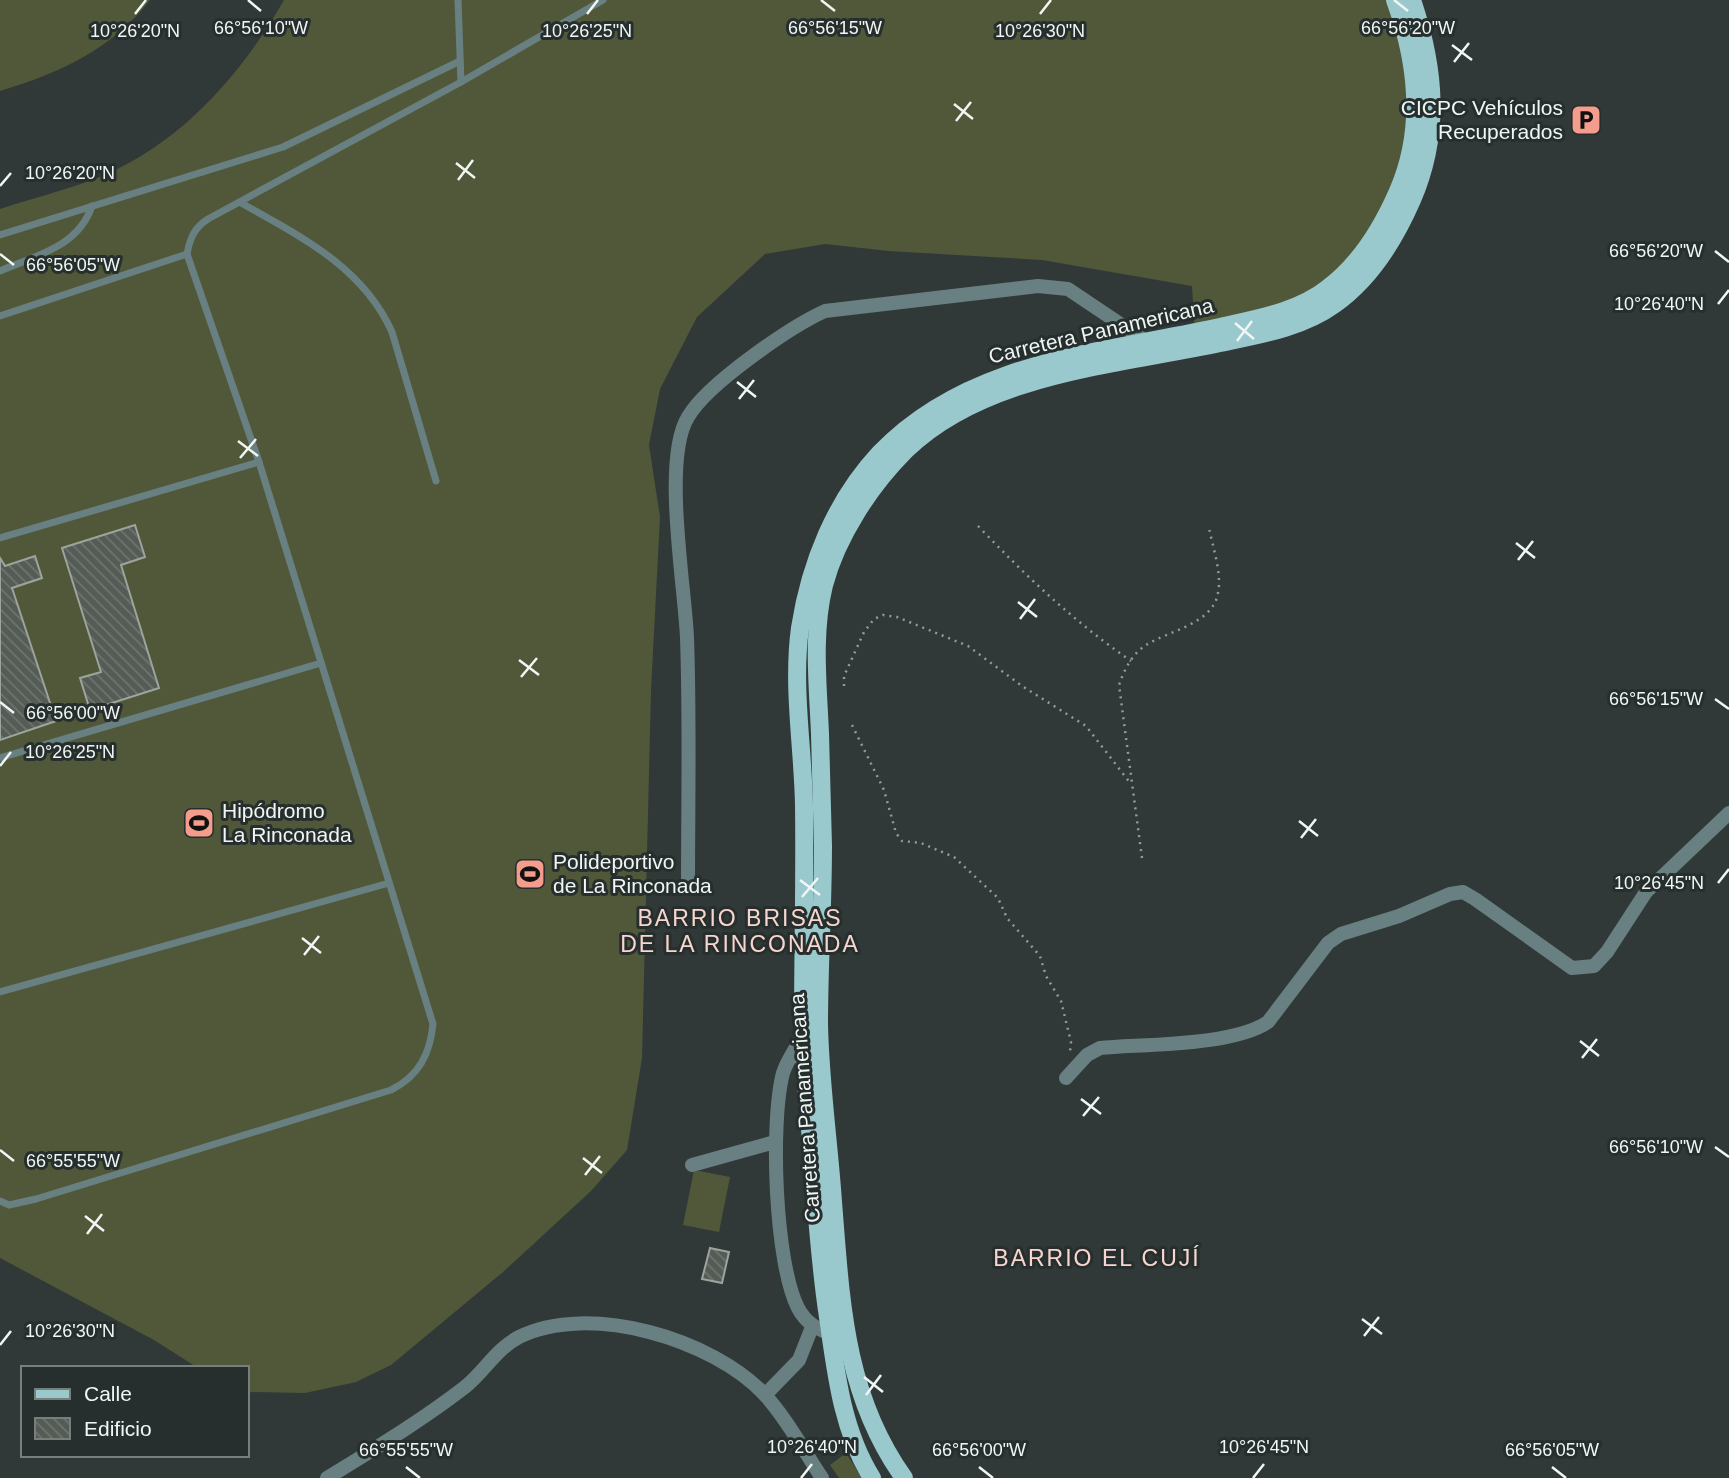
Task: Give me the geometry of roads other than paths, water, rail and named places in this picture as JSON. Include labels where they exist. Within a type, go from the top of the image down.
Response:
[{"type":"main road","name":"Carretera Panamericana","points":[[872,1478],[848,1424],[830,1334],[821,1273],[803,1035],[804,806],[798,663],[801,622],[820,545],[863,474],[880,453],[947,402],[1006,373],[1144,340],[1220,327],[1300,305],[1325,291],[1340,278],[1371,243],[1388,215],[1401,183],[1416,127],[1414,78],[1395,0]]},
{"type":"main road","name":"Carretera Panamericana","points":[[904,1478],[878,1440],[847,1343],[819,1027],[823,849],[816,670],[820,611],[834,557],[847,529],[891,466],[929,432],[977,402],[1006,390],[1104,365],[1272,332],[1306,320],[1334,305],[1351,290],[1396,234],[1427,161],[1433,127],[1432,84],[1412,0]]},
{"type":"street","points":[[688,887],[687,635],[678,566],[678,443],[687,418],[703,397],[795,324],[825,311],[1038,286],[1068,289],[1144,340]]},
{"type":"street","points":[[1066,1078],[1087,1055],[1100,1048],[1232,1037],[1259,1028],[1273,1016],[1319,951],[1334,938],[1450,894],[1463,892],[1475,899],[1572,968],[1594,966],[1607,952],[1646,892],[1729,813]]},
{"type":"street","points":[[803,1035],[784,1072],[775,1142],[784,1264],[799,1310],[812,1327],[830,1334]]},
{"type":"street","points":[[692,1165],[775,1142]]},
{"type":"street","points":[[327,1478],[428,1416],[480,1375],[492,1358],[517,1338],[555,1326],[594,1324],[678,1340],[726,1363],[765,1395],[822,1478]]},
{"type":"street","points":[[765,1395],[799,1360],[812,1327]]},
{"type":"lane","points":[[458,0],[461,82]]},
{"type":"lane","points":[[0,1201],[9,1205],[36,1199],[406,1083],[422,1064],[431,1045],[433,1024],[260,462],[187,254],[190,239],[198,226],[461,82],[603,0]]},
{"type":"lane","points":[[0,235],[283,147],[460,61]]},
{"type":"lane","points":[[241,203],[339,262],[383,313],[392,332],[436,481]]},
{"type":"lane","points":[[0,271],[72,239],[86,224],[92,206]]},
{"type":"lane","points":[[0,316],[187,254]]},
{"type":"lane","points":[[0,538],[260,462]]},
{"type":"lane","points":[[0,758],[321,663]]},
{"type":"lane","points":[[0,992],[389,883]]},
{"type":"place","name":"CICPC Vehículos Recuperados","points":[[1586,120]]},
{"type":"place","name":"Hipódromo La Rinconada","points":[[199,823]]},
{"type":"place","name":"Polideportivo de La Rinconada","points":[[530,874]]},
{"type":"district","name":"BARRIO BRISAS DE LA RINCONADA","points":[[740,931]]},
{"type":"district","name":"BARRIO EL CUJÍ","points":[[1097,1258]]}]
